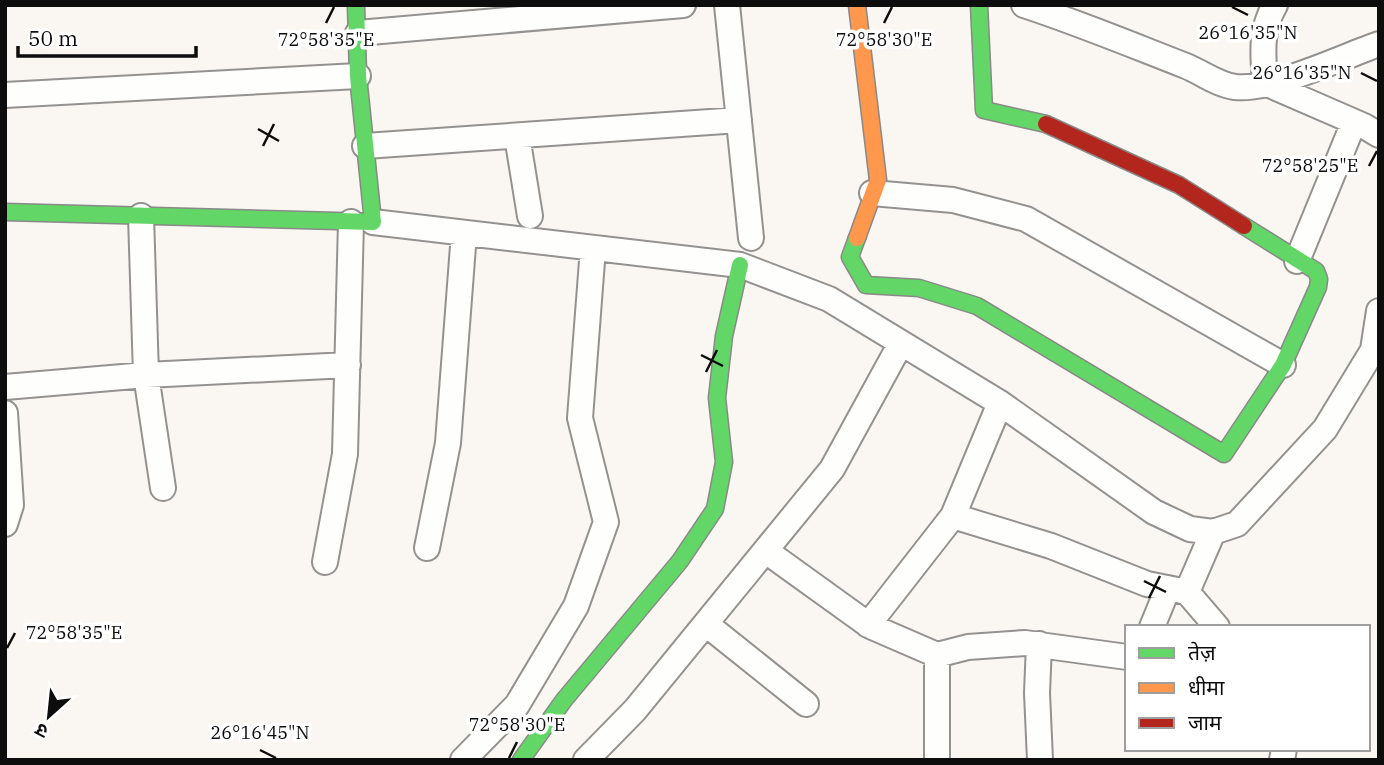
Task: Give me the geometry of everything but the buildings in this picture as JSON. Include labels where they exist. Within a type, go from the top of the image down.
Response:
[{"type":"street","points":[[325,562],[345,454],[348,365],[367,216],[356,5]]},
{"type":"street","points":[[358,33],[683,5]]},
{"type":"street","points":[[727,5],[751,238]]},
{"type":"street","points":[[857,5],[878,180],[850,257],[866,285],[919,288],[976,306],[1224,454],[1283,365],[1318,287],[1316,271],[1179,185],[1050,125],[984,110],[979,5]]},
{"type":"street","points":[[1024,5],[1198,71],[1227,86],[1253,85],[1379,44]]},
{"type":"street","points":[[1253,85],[1263,48],[1266,20],[1275,5]]},
{"type":"street","points":[[5,95],[358,76]]},
{"type":"street","points":[[1253,85],[1354,122],[1379,135]]},
{"type":"street","points":[[365,146],[739,120]]},
{"type":"street","points":[[1297,261],[1354,122]]},
{"type":"street","points":[[517,136],[530,216]]},
{"type":"street","points":[[872,193],[953,200],[1026,219],[1283,365]]},
{"type":"street","points":[[5,212],[141,216],[367,216],[464,233],[740,265],[829,299],[1000,403],[1154,512],[1190,529],[1213,532],[1237,524],[1325,429],[1376,351],[1379,311]]},
{"type":"street","points":[[141,216],[146,375],[163,488]]},
{"type":"street","points":[[427,548],[448,443],[464,233]]},
{"type":"street","points":[[463,760],[517,705],[576,606],[606,522],[580,418],[593,248]]},
{"type":"street","points":[[521,760],[564,701],[680,561],[715,509],[724,462],[717,398],[724,336],[740,265]]},
{"type":"street","points":[[586,760],[635,710],[832,469],[901,343]]},
{"type":"street","points":[[5,387],[146,375],[348,365]]},
{"type":"street","points":[[868,625],[953,516],[1000,403]]},
{"type":"street","points":[[5,413],[11,505],[5,524]]},
{"type":"street","points":[[953,516],[1051,546],[1147,583],[1177,590],[1215,625]]},
{"type":"street","points":[[1153,625],[1213,532]]},
{"type":"street","points":[[766,551],[868,625],[937,655],[968,647],[1025,643],[1125,657]]},
{"type":"street","points":[[706,624],[806,704]]},
{"type":"street","points":[[1039,645],[1037,692],[1040,760]]},
{"type":"street","points":[[937,655],[937,760]]},
{"type":"traffic: fast","points":[[5,212],[373,222],[358,76],[356,5]]},
{"type":"traffic: fast","points":[[979,5],[984,110],[1046,124]]},
{"type":"traffic: fast","points":[[857,238],[850,257],[866,285],[919,288],[977,306],[1224,454],[1283,365],[1318,287],[1319,279],[1316,271],[1244,226]]},
{"type":"traffic: fast","points":[[521,760],[564,700],[680,561],[715,509],[724,462],[717,398],[724,336],[740,265]]},
{"type":"traffic: slow","points":[[857,5],[878,180],[857,238]]},
{"type":"traffic: jam","points":[[1046,124],[1179,185],[1244,226]]}]
